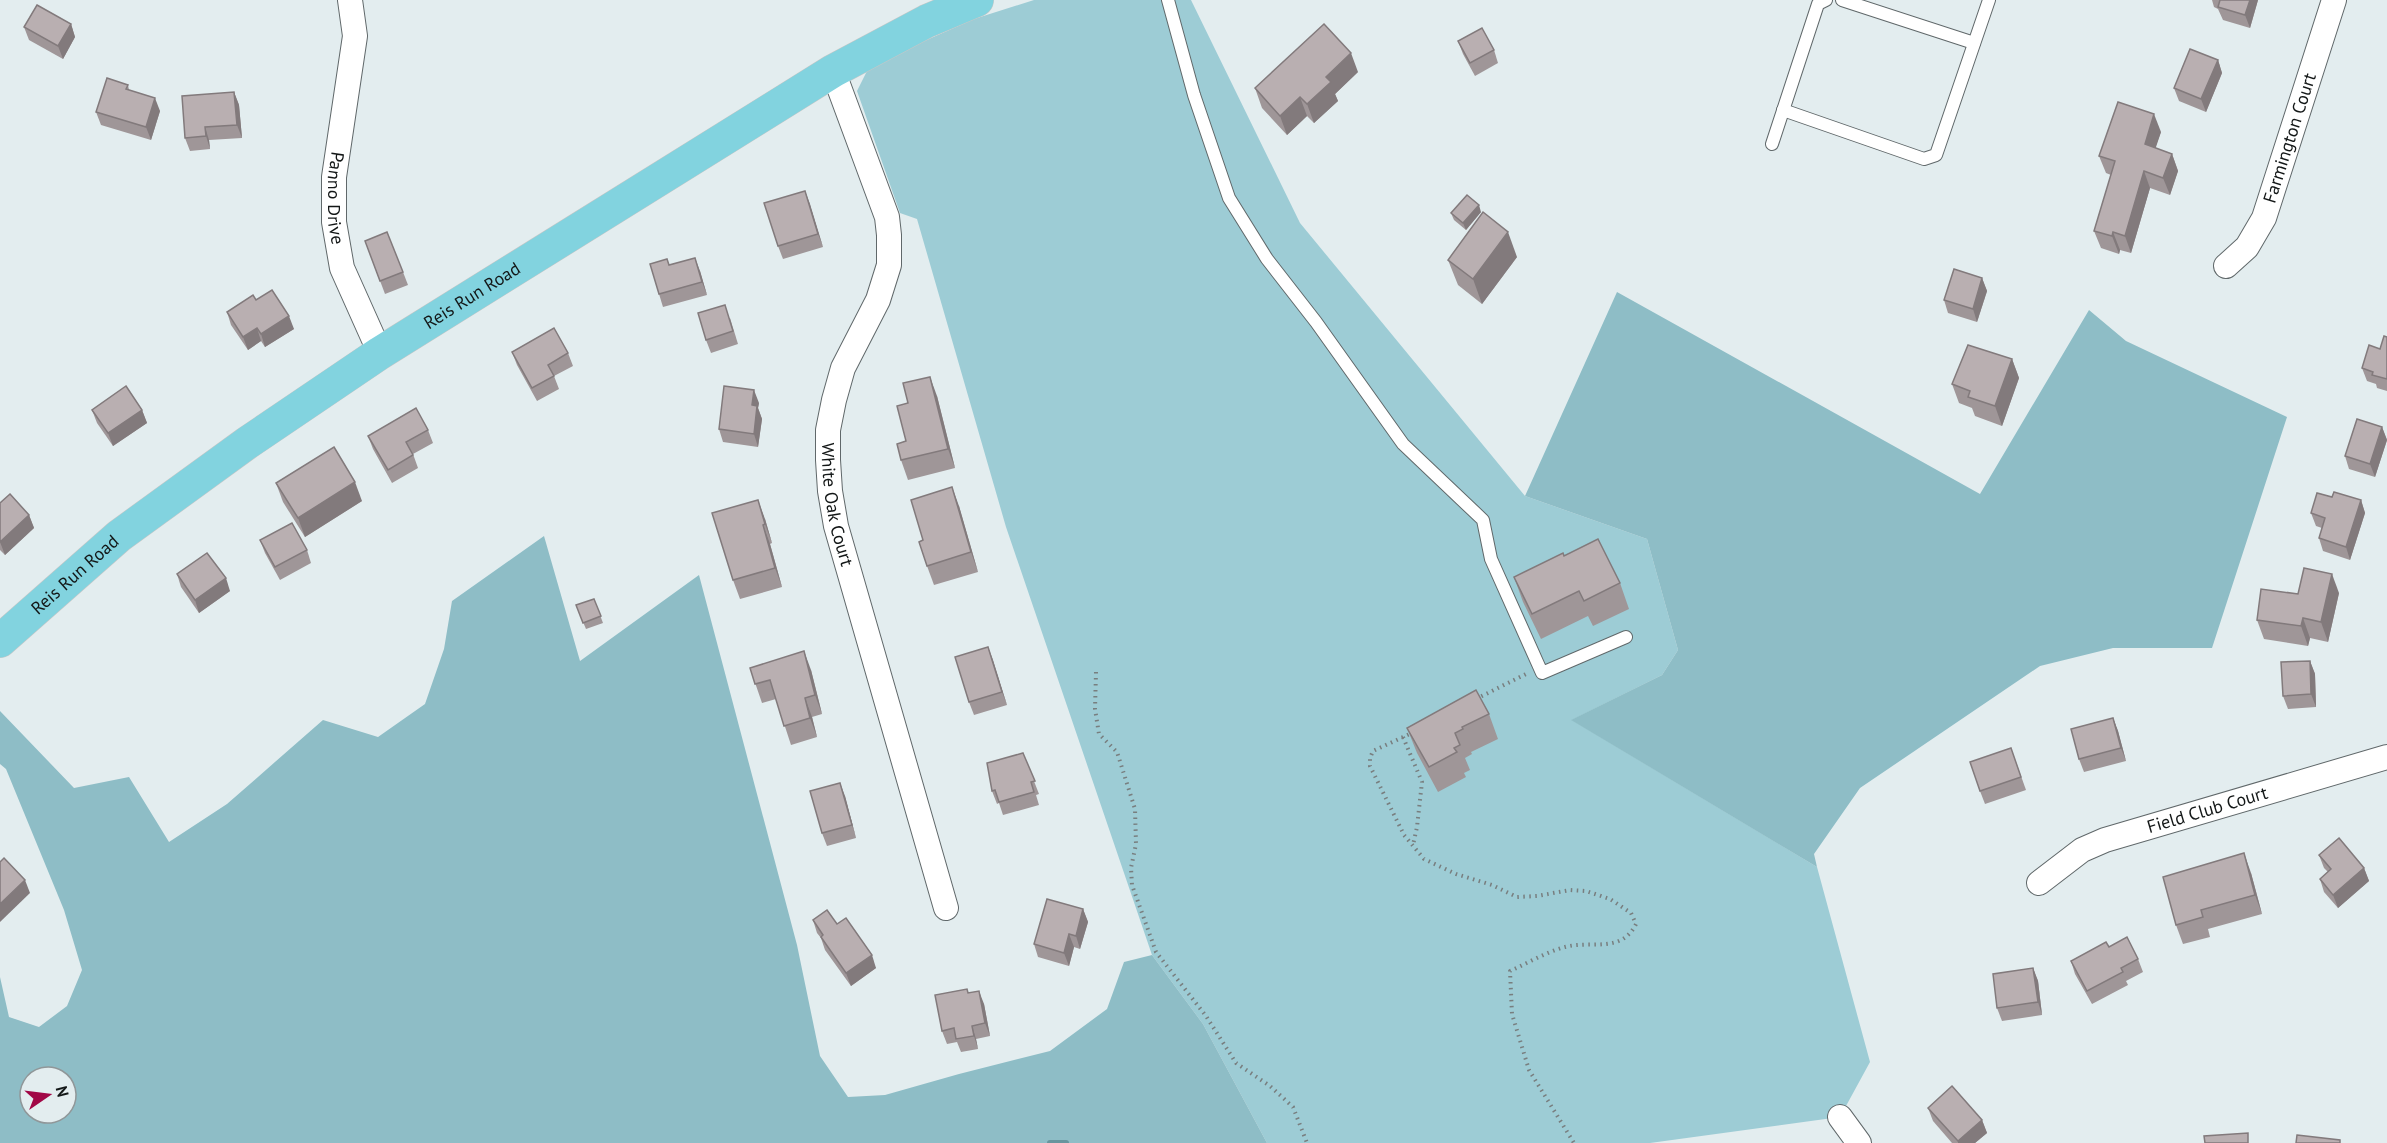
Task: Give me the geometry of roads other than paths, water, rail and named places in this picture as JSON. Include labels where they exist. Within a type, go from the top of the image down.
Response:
[{"type":"main road","name":"Reis Run Road","points":[[0,641],[119,536],[247,442],[380,353],[833,71],[927,21],[977,0]]},
{"type":"street","name":"Panno Drive","points":[[350,0],[355,36],[334,177],[334,222],[342,268],[380,353]]},
{"type":"street","name":"Farmington Court","points":[[2226,266],[2247,247],[2264,218],[2334,0]]},
{"type":"street","name":"White Oak Court","points":[[833,71],[887,217],[889,265],[878,300],[843,368],[834,400],[828,430],[830,491],[836,526],[946,908]]},
{"type":"street","name":"Field Club Court","points":[[2039,883],[2082,850],[2105,840],[2387,757]]},
{"type":"street","points":[[1840,1117],[1859,1143]]},
{"type":"lane","points":[[1168,0],[1194,95],[1228,198],[1267,258],[1403,444],[1483,520],[1491,559],[1542,673],[1626,637]]},
{"type":"lane","points":[[1772,144],[1818,4],[1826,0]]},
{"type":"lane","points":[[1842,0],[1974,43]]},
{"type":"lane","points":[[1783,110],[1924,159],[1936,155],[1989,0]]},
{"type":"waterway","points":[[1050,1143],[1066,1143]]}]
